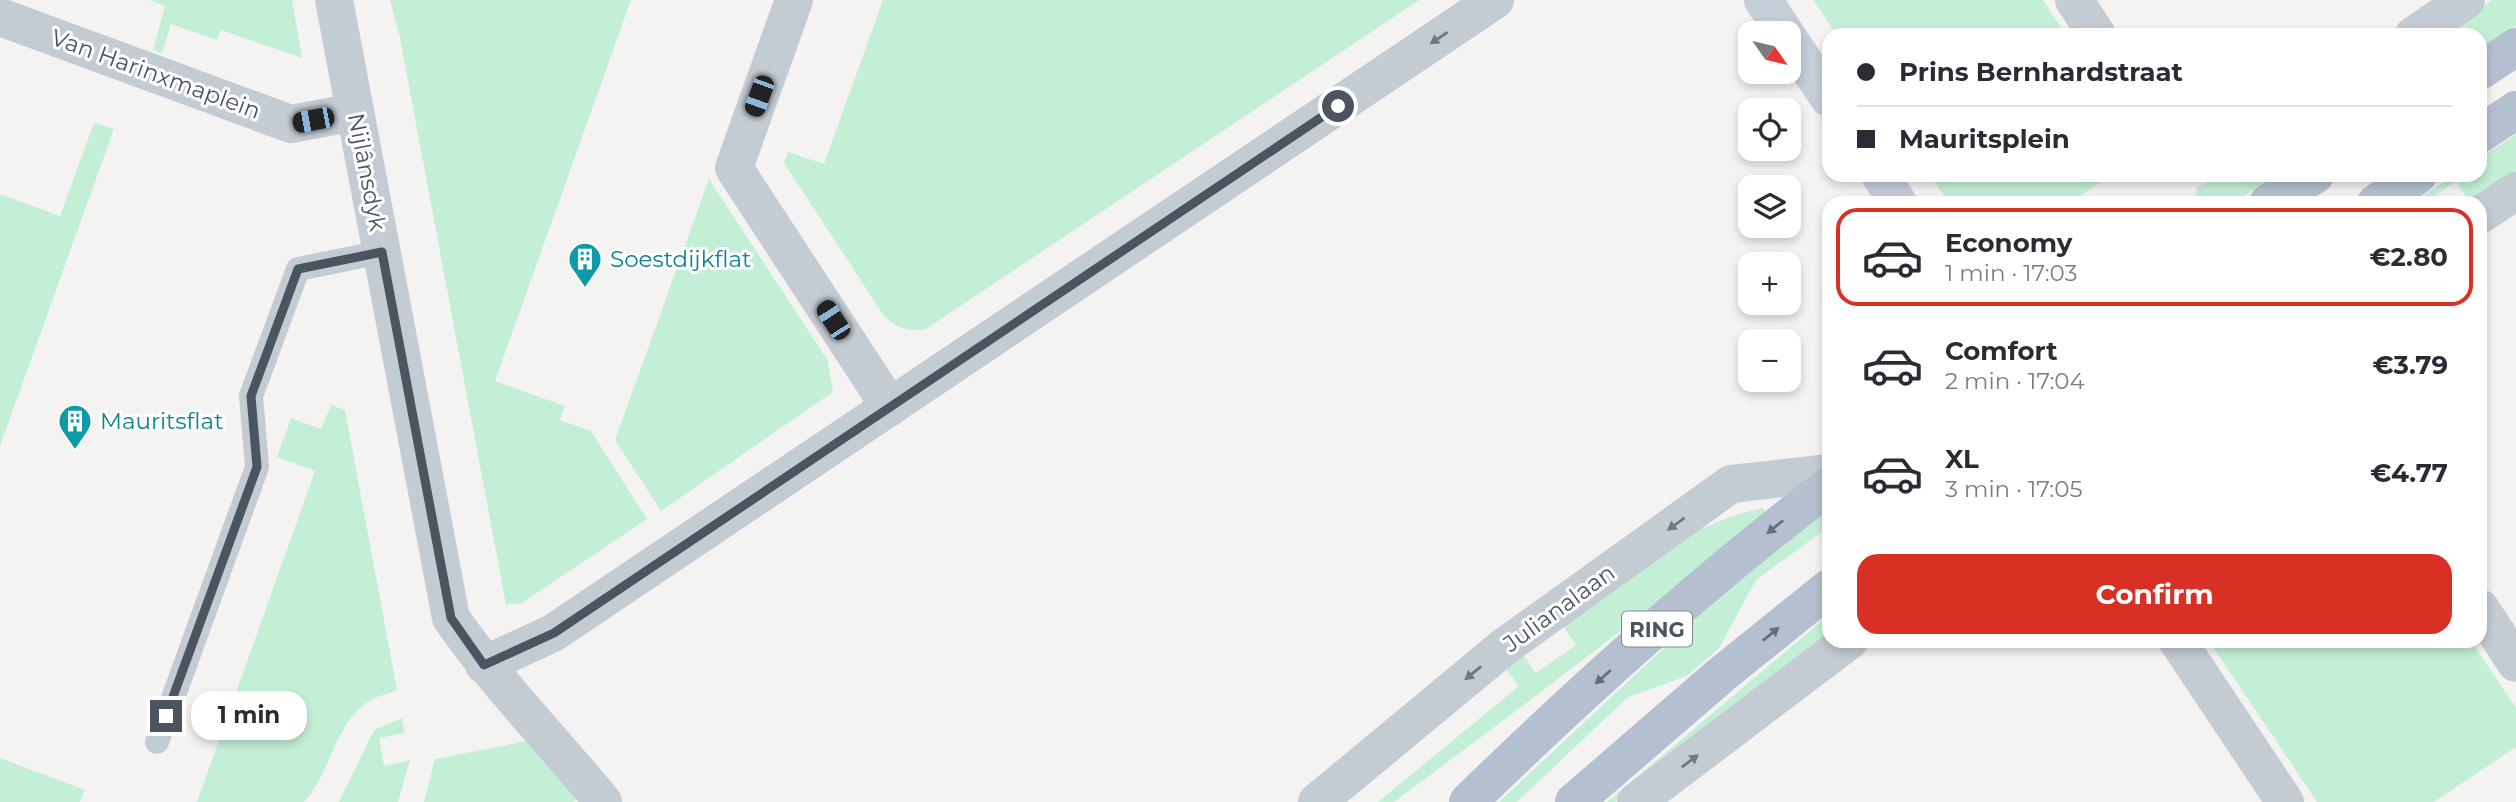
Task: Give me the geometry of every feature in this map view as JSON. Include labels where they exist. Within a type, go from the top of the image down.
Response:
[{"type":"main road","points":[[2487,66],[2516,47]]},
{"type":"main road","points":[[2487,129],[2516,110]]},
{"type":"main road","points":[[2280,196],[2303,182]]},
{"type":"main road","points":[[2386,196],[2408,182]]},
{"type":"main road","name":"RING","points":[[1468,802],[1670,616],[1778,524],[1822,491]]},
{"type":"main road","points":[[1574,802],[1721,675],[1822,594]]},
{"type":"street","name":"Nijlânsdyk","points":[[334,0],[451,618],[484,665],[512,693],[603,802]]},
{"type":"street","points":[[794,0],[734,168],[890,407]]},
{"type":"street","points":[[484,665],[554,633],[1496,0]]},
{"type":"street","points":[[1763,0],[1777,21]]},
{"type":"street","points":[[2074,0],[2092,28]]},
{"type":"street","points":[[2424,28],[2466,0]]},
{"type":"street","name":"Van Harinxmaplein","points":[[0,17],[291,124],[355,112]]},
{"type":"street","points":[[1801,57],[1822,88]]},
{"type":"street","points":[[2487,210],[2516,191]]},
{"type":"street","name":"Julianalaan","points":[[1317,802],[1504,647],[1731,484],[1822,474]]},
{"type":"street","points":[[2487,619],[2516,663]]},
{"type":"street","points":[[1636,802],[1839,648]]},
{"type":"street","points":[[2182,648],[2286,802]]},
{"type":"lane","points":[[157,743],[257,467],[251,396],[298,269],[382,252]]},
{"type":"green space","points":[[149,0],[292,0],[302,58],[221,30],[217,40],[171,24],[162,53],[153,50],[165,6]]},
{"type":"green space","points":[[390,0],[631,0],[495,381],[565,406],[560,420],[591,431],[647,519],[522,603],[506,605],[400,38]]},
{"type":"green space","points":[[883,0],[1419,0],[926,329],[914,330],[893,324],[884,316],[784,163],[788,152],[824,164]]},
{"type":"green space","points":[[1813,0],[2043,0],[2061,28],[1832,28]]},
{"type":"green space","points":[[2492,0],[2516,0],[2516,25],[2487,44],[2487,28],[2450,28]]},
{"type":"green space","points":[[94,123],[114,129],[0,446],[0,194],[60,216]]},
{"type":"green space","points":[[2516,134],[2516,175],[2482,196],[2466,196],[2457,182],[2487,182],[2487,153]]},
{"type":"green space","points":[[709,179],[828,361],[833,392],[661,511],[615,440]]},
{"type":"green space","points":[[1935,182],[2100,182],[2080,196],[1944,196]]},
{"type":"green space","points":[[2209,182],[2267,182],[2244,196],[2198,196],[2197,187]]},
{"type":"green space","points":[[2444,182],[2455,182],[2434,196],[2422,196]]},
{"type":"green space","points":[[331,405],[345,410],[397,690],[369,701],[355,713],[304,802],[197,802],[315,471],[277,457],[291,418],[321,429]]},
{"type":"green space","points":[[1763,508],[1766,513],[1582,660],[1394,802],[1378,802],[1519,686],[1503,665],[1520,650],[1536,673],[1576,645],[1560,622],[1632,570],[1681,539],[1707,526]]},
{"type":"green space","points":[[1822,514],[1822,532],[1756,580],[1719,648],[1687,676],[1628,697],[1517,802],[1499,802],[1711,604]]},
{"type":"green space","points":[[1822,621],[1822,644],[1615,802],[1607,802]]},
{"type":"green space","points":[[2214,648],[2476,648],[2516,708],[2516,747],[2434,802],[2317,802]]},
{"type":"green space","points":[[402,718],[405,733],[379,738],[384,766],[410,760],[398,802],[339,802],[374,730]]},
{"type":"green space","points":[[531,740],[578,798],[573,802],[424,802],[435,759]]},
{"type":"green space","points":[[0,758],[85,790],[80,802],[0,802]]},
{"type":"place","name":"Soestdijkflat","points":[[585,289]]},
{"type":"place","name":"Mauritsflat","points":[[75,451]]},
{"type":"route","points":[[166,716],[257,467],[251,396],[298,269],[382,252],[451,618],[484,665],[554,633],[1338,106]]}]
